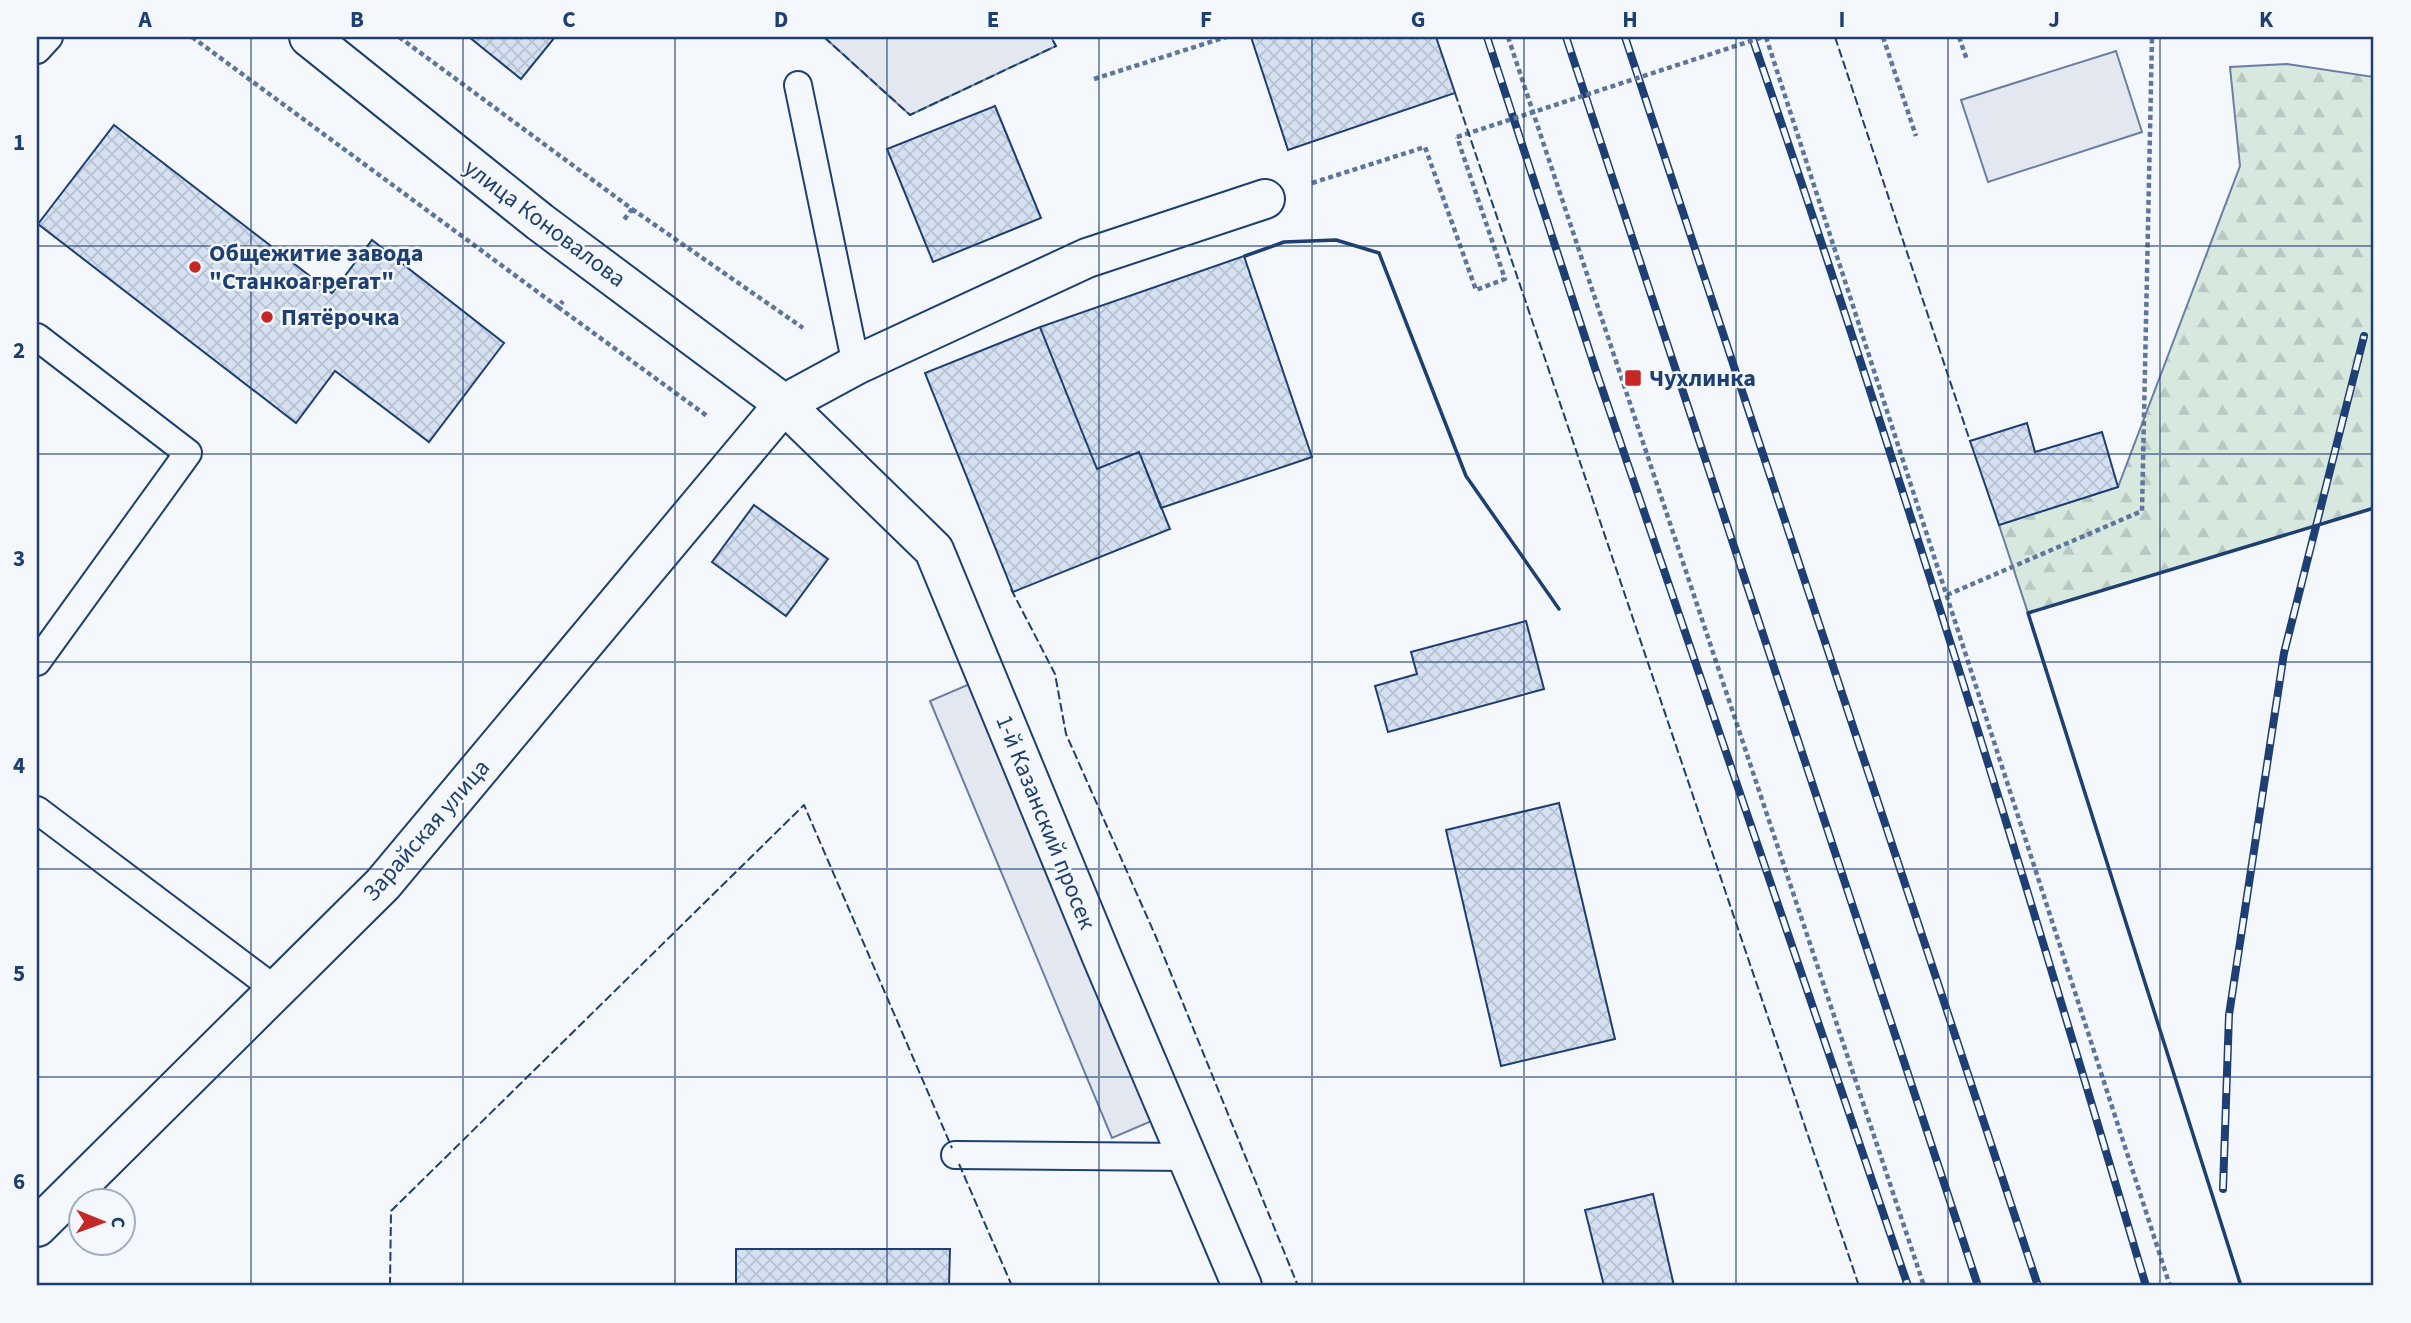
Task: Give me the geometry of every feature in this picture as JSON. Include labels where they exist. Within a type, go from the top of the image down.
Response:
[{"type":"street","name":"улица Коновалова","points":[[309,37],[540,222],[784,404]]},
{"type":"street","points":[[784,404],[856,365],[1087,258],[1265,199]]},
{"type":"street","name":"Зарайская улица","points":[[37,1227],[383,884],[784,404]]},
{"type":"street","name":"1-й Казанский просек","points":[[784,404],[934,550],[1242,1286]]},
{"type":"lane","points":[[37,50],[49,37]]},
{"type":"lane","points":[[798,85],[856,365]]},
{"type":"lane","points":[[37,337],[188,453],[37,662]]},
{"type":"lane","points":[[37,810],[276,990]]},
{"type":"lane","points":[[955,1155],[1187,1157]]},
{"type":"path","points":[[1094,79],[1226,37]]},
{"type":"path","points":[[1508,37],[1924,1286]]},
{"type":"path","points":[[1265,199],[1425,146],[1476,290],[1505,279],[1457,137],[1765,37],[2170,1286]]},
{"type":"path","points":[[1883,37],[1916,136]]},
{"type":"path","points":[[1959,37],[1967,60]]},
{"type":"path","points":[[1947,596],[2142,511],[2151,37]]},
{"type":"path","points":[[632,209],[856,365]]},
{"type":"path","points":[[558,307],[748,446]]},
{"type":"green space","points":[[2287,64],[2374,77],[2374,508],[2028,613],[1999,525],[2118,487],[2240,166],[2230,67]]},
{"type":"shaded area","points":[[824,37],[1051,37],[1056,46],[910,115]]},
{"type":"shaded area","points":[[2116,51],[2142,132],[1988,182],[1961,100]]},
{"type":"shaded area","points":[[972,683],[1154,1120],[1112,1138],[930,701]]},
{"type":"building","points":[[469,37],[555,37],[521,79]]},
{"type":"building","points":[[1251,37],[1436,37],[1455,93],[1288,150]]},
{"type":"building","points":[[995,106],[1041,218],[933,262],[887,149]]},
{"type":"building","name":"Общежитие завода \"Станкоагрегат\"","points":[[114,125],[332,293],[372,240],[504,343],[429,442],[335,371],[296,423],[38,224]]},
{"type":"building","points":[[1244,256],[1312,457],[1161,508],[1139,452],[1097,469],[1040,327]]},
{"type":"building","points":[[1040,327],[1097,469],[1139,452],[1170,529],[1013,592],[925,373]]},
{"type":"building","points":[[2027,423],[2035,452],[2102,432],[2118,487],[1999,525],[1970,441]]},
{"type":"building","points":[[754,505],[828,559],[786,616],[712,562]]},
{"type":"building","points":[[1526,621],[1544,689],[1388,732],[1375,686],[1417,674],[1411,652]]},
{"type":"building","points":[[1559,803],[1615,1039],[1501,1066],[1446,830]]},
{"type":"building","points":[[1653,1194],[1674,1286],[1604,1286],[1585,1210]]},
{"type":"building","points":[[736,1249],[950,1249],[949,1286],[736,1286]]},
{"type":"railway","points":[[1487,37],[1595,368],[1908,1286]]},
{"type":"railway","points":[[1566,37],[1978,1286]]},
{"type":"railway","points":[[1625,37],[2038,1286]]},
{"type":"railway","points":[[1752,37],[1805,192],[1956,660],[2146,1286]]},
{"type":"railway","points":[[2223,1189],[2229,1015],[2284,653],[2364,336]]},
{"type":"fence","points":[[824,37],[910,115],[1056,46],[1051,37]]},
{"type":"fence","points":[[1835,37],[1970,441]]},
{"type":"fence","points":[[1455,93],[1859,1286]]},
{"type":"fence","points":[[1011,589],[1055,674],[1066,734],[1156,937],[1298,1286]]},
{"type":"fence","points":[[390,1286],[391,1211],[804,805],[952,1148]]},
{"type":"fence","points":[[959,1164],[1012,1286]]},
{"type":"wall","points":[[1245,256],[1284,242],[1336,240],[1379,253],[1466,476],[1559,609]]},
{"type":"wall","points":[[2241,1286],[2028,613],[2374,508]]},
{"type":"place","name":"Общежитие завода \"Станкоагрегат\"","points":[[195,267]]},
{"type":"place","name":"Пятёрочка","points":[[267,317]]},
{"type":"place","name":"Чухлинка","points":[[1633,378]]}]
